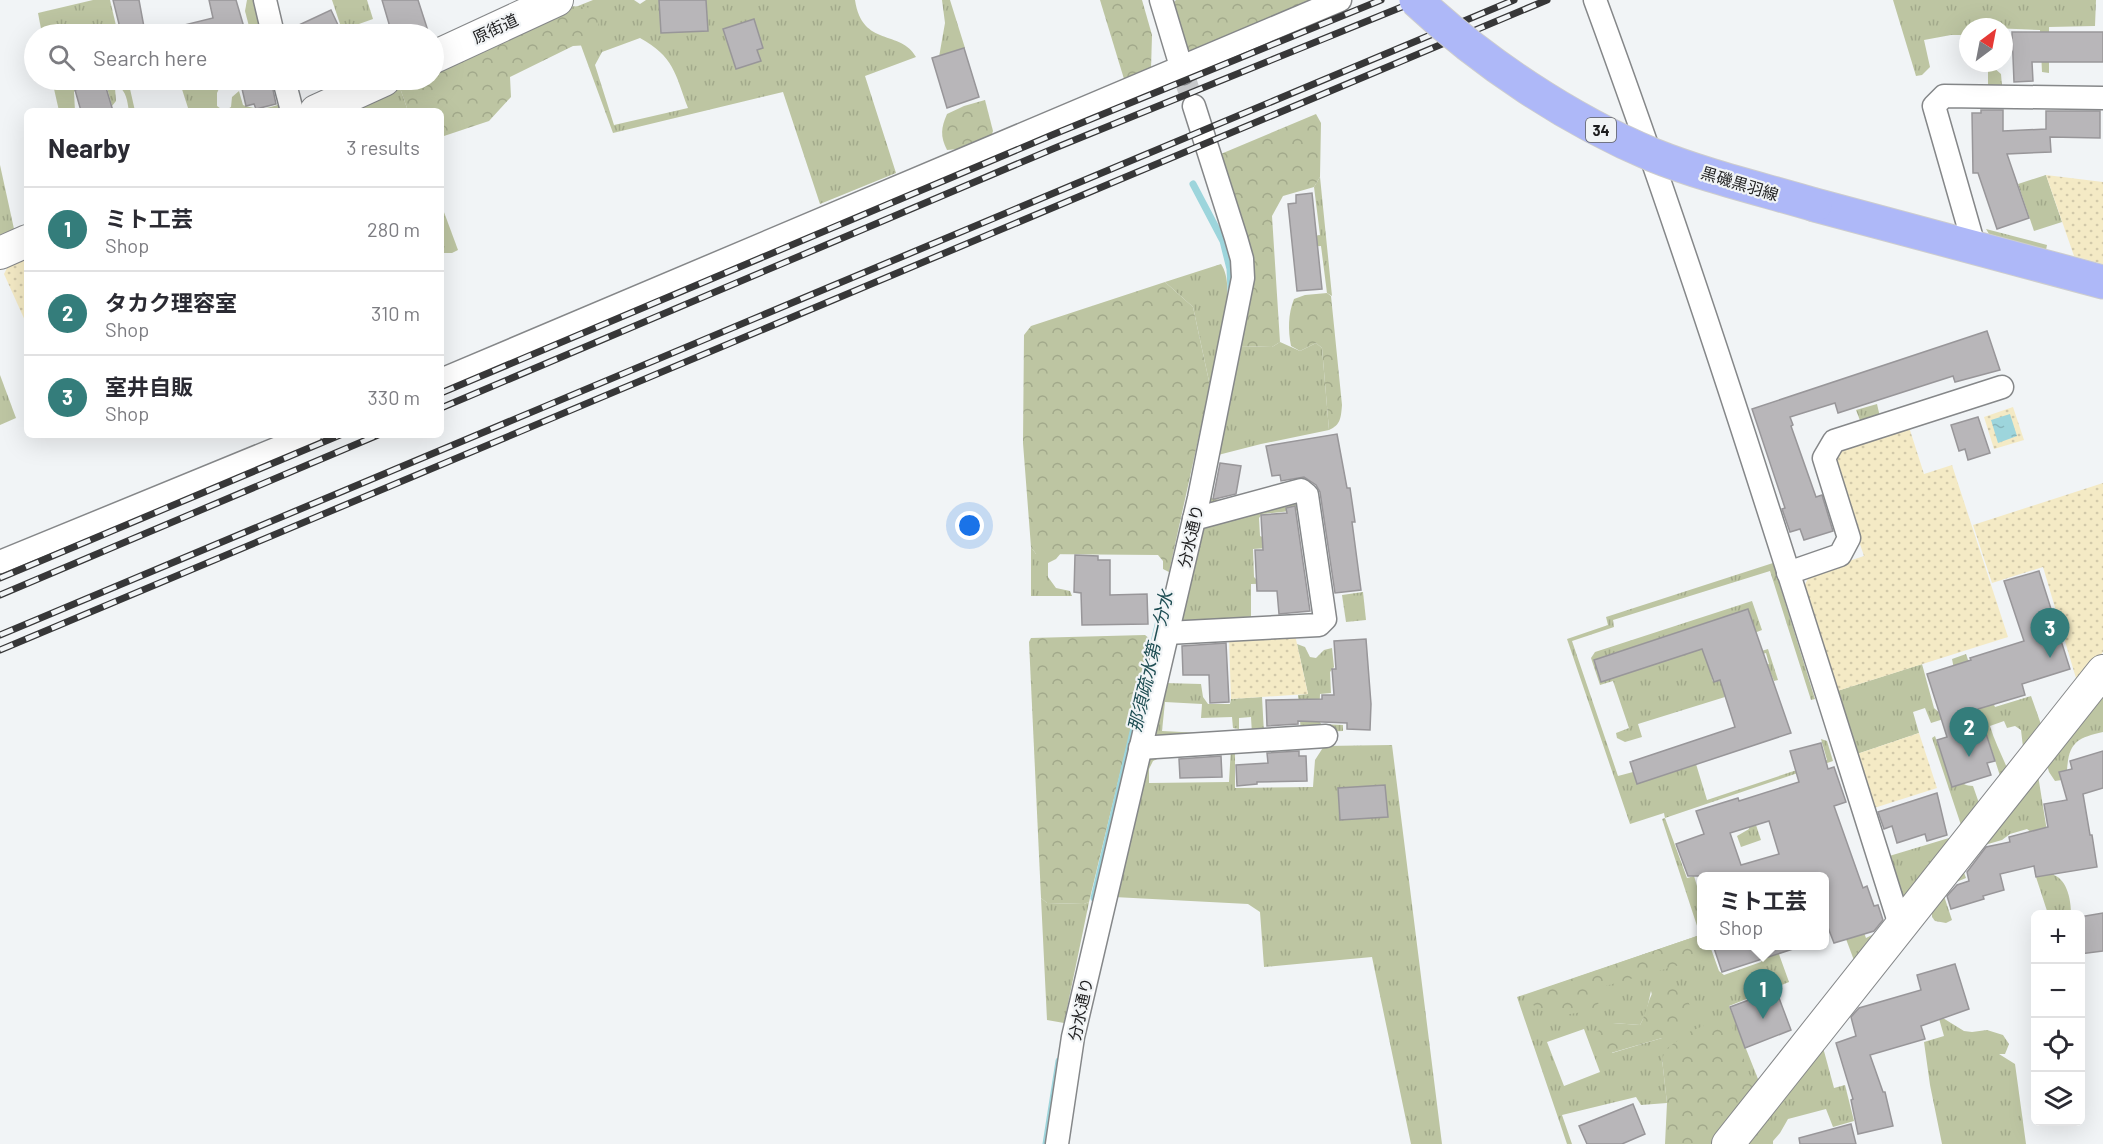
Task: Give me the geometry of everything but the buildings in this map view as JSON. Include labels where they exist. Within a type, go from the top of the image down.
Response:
[{"type":"main road","name":"黒磯黒羽線","points":[[1416,0],[1464,41],[1578,119],[1670,161],[1815,205],[2103,282]]},
{"type":"street","points":[[264,0],[270,24]]},
{"type":"street","name":"原街道","points":[[444,52],[557,0]]},
{"type":"street","points":[[1161,0],[1182,69]]},
{"type":"street","points":[[444,379],[1182,69],[1340,0]]},
{"type":"street","points":[[1595,0],[1662,185],[1900,925]]},
{"type":"street","points":[[287,90],[291,108]]},
{"type":"street","points":[[323,108],[362,90]]},
{"type":"street","points":[[1975,249],[1934,106],[1944,96],[2103,98]]},
{"type":"street","name":"分水通り","points":[[1057,1144],[1073,1037],[1194,519],[1243,278],[1242,259],[1194,106]]},
{"type":"street","points":[[0,253],[24,242]]},
{"type":"street","points":[[1788,573],[1840,555],[1849,538],[1824,458],[1834,441],[2002,387]]},
{"type":"street","points":[[0,562],[303,438]]},
{"type":"street","points":[[1167,633],[1319,626],[1325,619],[1307,495],[1301,490],[1194,519]]},
{"type":"street","points":[[1728,1144],[2103,671]]},
{"type":"street","points":[[1140,748],[1326,736]]},
{"type":"green space","points":[[93,0],[110,0],[116,24],[40,24],[38,13]]},
{"type":"green space","points":[[247,0],[260,0],[266,24],[248,24],[245,11]]},
{"type":"green space","points":[[332,0],[367,0],[373,19],[359,24],[340,24]]},
{"type":"green space","points":[[593,0],[634,0],[640,4],[646,0],[855,0],[859,15],[865,25],[873,32],[909,48],[916,57],[865,76],[896,173],[820,204],[783,92],[613,133],[568,10]],"holes":[[[640,38],[667,59],[672,67],[688,108],[614,125],[595,65],[602,52]]]},
{"type":"green space","points":[[942,0],[950,0],[965,48],[939,57],[945,23]]},
{"type":"green space","points":[[1100,0],[1142,0],[1152,35],[1151,69],[1124,79]]},
{"type":"green space","points":[[1176,0],[1325,0],[1186,57],[1170,6]]},
{"type":"green space","points":[[1893,0],[2096,0],[2095,26],[2049,27],[2049,73],[2042,72],[2040,30],[2013,29],[2013,18],[1959,18],[1959,35],[1924,40],[1930,67],[1922,75],[1916,76]]},
{"type":"green space","points":[[568,6],[587,7],[599,20],[597,36],[589,45],[573,46],[510,77],[511,97],[489,121],[444,136],[444,108],[407,108],[401,90],[444,90],[444,64]]},
{"type":"green space","points":[[1988,72],[2001,74],[2002,86],[1988,86]]},
{"type":"green space","points":[[54,90],[76,90],[75,108],[58,108]]},
{"type":"green space","points":[[108,90],[115,90],[116,101],[112,106]]},
{"type":"green space","points":[[122,90],[130,90],[134,108],[128,108],[125,93]]},
{"type":"green space","points":[[182,90],[218,90],[217,106],[220,108],[188,108]]},
{"type":"green space","points":[[388,90],[401,90],[407,108],[349,108]]},
{"type":"green space","points":[[239,91],[243,105],[254,108],[229,108],[232,97]]},
{"type":"green space","points":[[985,100],[993,131],[990,139],[969,148],[947,150],[942,132],[947,114]]},
{"type":"green space","points":[[284,103],[282,108],[264,108],[274,106]]},
{"type":"green space","points":[[1316,114],[1321,123],[1320,177],[1314,187],[1283,196],[1272,216],[1280,342],[1272,347],[1237,346],[1250,282],[1216,156]]},
{"type":"green space","points":[[0,165],[14,229],[0,235]]},
{"type":"green space","points":[[2046,175],[2062,222],[2034,231],[2018,184]]},
{"type":"green space","points":[[1320,177],[1332,296],[1327,293],[1321,246],[1298,247],[1298,239],[1320,235],[1314,187]]},
{"type":"green space","points":[[444,212],[458,250],[444,253]]},
{"type":"green space","points":[[1986,229],[2047,245],[2046,250],[1989,234]]},
{"type":"green space","points":[[1221,264],[1226,275],[1227,306],[1210,386],[1193,307],[1165,282]]},
{"type":"green space","points":[[1165,282],[1193,307],[1210,386],[1169,572],[1163,569],[1163,561],[1158,555],[1036,554],[1031,547],[1023,443],[1024,335],[1031,326]]},
{"type":"green space","points":[[1327,293],[1331,296],[1342,405],[1338,423],[1329,430],[1322,348],[1316,343],[1300,351],[1291,346],[1289,328],[1294,299],[1305,295]]},
{"type":"green space","points":[[1280,342],[1300,351],[1316,343],[1322,348],[1329,430],[1218,455],[1211,498],[1220,500],[1209,506],[1214,450],[1237,346],[1272,347]]},
{"type":"green space","points":[[0,375],[16,418],[0,425]]},
{"type":"green space","points":[[1877,404],[1880,417],[1861,423],[1856,410]]},
{"type":"green space","points":[[1300,501],[1300,510],[1262,514],[1259,518],[1260,536],[1285,547],[1253,549],[1254,577],[1257,580],[1285,583],[1251,584],[1251,621],[1184,626],[1179,621],[1200,525]]},
{"type":"green space","points":[[1031,547],[1036,554],[1061,553],[1048,563],[1048,577],[1056,588],[1070,591],[1072,596],[1031,596]]},
{"type":"green space","points":[[1773,563],[1815,699],[1811,700],[1770,571],[1613,620],[1614,627],[1572,641],[1618,776],[1633,772],[1637,784],[1696,764],[1707,800],[1827,760],[1821,739],[1827,741],[1833,761],[1665,818],[1664,813],[1630,824],[1567,639],[1608,625],[1606,617]]},
{"type":"green space","points":[[1363,592],[1366,620],[1346,622],[1342,595]]},
{"type":"green space","points":[[1752,601],[1762,630],[1749,635],[1755,653],[1768,649],[1778,680],[1774,681],[1769,669],[1722,685],[1725,697],[1638,724],[1642,737],[1625,742],[1617,738],[1616,733],[1629,728],[1613,681],[1600,685],[1591,658],[1595,652]],"holes":[[[1748,609],[1755,631],[1601,681],[1594,660]],[[1766,653],[1769,664],[1713,682],[1710,671]]]},
{"type":"green space","points":[[1145,635],[1150,639],[1151,645],[1089,902],[1084,904],[1047,903],[1041,898],[1029,642],[1031,638]]},
{"type":"green space","points":[[1297,644],[1305,647],[1310,657],[1316,658],[1324,650],[1332,648],[1334,667],[1330,672],[1331,693],[1320,694],[1319,720],[1321,724],[1343,725],[1343,731],[1301,733],[1298,695],[1308,694]]},
{"type":"green space","points":[[1966,654],[1976,683],[1985,684],[1995,707],[2031,696],[2043,730],[2027,749],[2023,747],[2021,730],[2015,726],[2007,728],[2004,721],[1990,726],[2009,773],[2002,782],[1965,667],[1954,669],[1952,659]]},
{"type":"green space","points":[[1922,664],[1934,708],[1942,715],[1953,716],[1931,723],[1925,708],[1913,712],[1919,733],[1854,755],[1834,692]]},
{"type":"green space","points":[[2103,682],[2103,732],[2081,739],[2072,747],[2067,770],[2059,772],[2062,780],[2055,781],[2046,761]]},
{"type":"green space","points":[[1164,683],[1201,684],[1203,697],[1208,704],[1230,704],[1231,699],[1262,697],[1264,733],[1252,734],[1251,717],[1239,718],[1239,729],[1233,728],[1232,717],[1201,718],[1202,704],[1165,702],[1162,731],[1201,733],[1201,739],[1158,738],[1153,733]]},
{"type":"green space","points":[[1935,736],[1953,775],[1965,785],[1973,786],[1980,806],[1962,828],[1932,738]]},
{"type":"green space","points":[[1392,745],[1442,1144],[1411,1144],[1372,957],[1264,967],[1260,912],[1248,904],[1114,897],[1147,753],[1163,756],[1153,761],[1149,769],[1149,783],[1229,782],[1231,748],[1235,751],[1235,788],[1313,787],[1315,760],[1324,746]]},
{"type":"green space","points":[[2037,769],[2054,875],[2066,887],[2070,910],[2047,910],[2035,874],[2040,865],[2032,833],[2027,829],[1981,846],[1962,867],[1966,878],[1949,885],[1943,893],[1952,920],[1946,923],[1935,921],[1932,917],[1932,906]]},
{"type":"green space","points":[[1745,815],[1754,819],[1761,840],[1741,847],[1737,836],[1749,829]]},
{"type":"green space","points":[[1665,818],[1687,878],[1694,876],[1697,886],[1697,926],[1662,819]]},
{"type":"green space","points":[[1949,838],[1952,845],[1904,901],[1886,857]]},
{"type":"green space","points":[[1041,898],[1047,903],[1084,904],[1089,902],[1064,1023],[1047,1020]]},
{"type":"green space","points":[[1861,925],[1866,938],[1876,933],[1855,963],[1843,931]]},
{"type":"green space","points":[[1697,936],[1697,950],[1711,950],[1719,971],[1724,975],[1761,962],[1771,950],[1777,950],[1789,982],[1729,1006],[1760,1084],[1755,1090],[1662,1059],[1667,1103],[1641,1105],[1636,1097],[1562,1115],[1572,1144],[1567,1144],[1517,997]],"holes":[[[1651,991],[1662,1038],[1612,1053],[1613,1023],[1640,1025],[1646,1013]],[[1584,1029],[1600,1072],[1564,1086],[1547,1042]]]},
{"type":"green space","points":[[1697,936],[1697,950],[1706,950],[1683,964],[1602,987],[1600,1002],[1590,1011],[1556,1016],[1533,1005],[1534,992]]},
{"type":"green space","points":[[1661,982],[1683,988],[1690,1006],[1685,1020],[1662,1038],[1611,1053],[1596,1047],[1596,1032],[1613,1023],[1640,1025],[1651,997]]},
{"type":"green space","points":[[1938,1015],[1964,1031],[1987,1030],[2003,1035],[2009,1044],[2005,1054],[1999,1054],[2015,1064],[2026,1144],[1942,1144],[1924,1042],[1944,1036]]},
{"type":"green space","points":[[1716,1021],[1731,1024],[1755,1090],[1714,1144],[1665,1144],[1667,1103],[1662,1059],[1666,1049],[1691,1031]]},
{"type":"green space","points":[[1821,1040],[1834,1088],[1845,1085],[1854,1121],[1833,1127],[1826,1109],[1788,1119],[1773,1144],[1738,1144]]},
{"type":"sand","points":[[2046,175],[2103,182],[2103,264],[2074,256]]},
{"type":"sand","points":[[24,257],[24,318],[4,274],[9,264]]},
{"type":"sand","points":[[2013,407],[2024,440],[1994,449],[1984,417]]},
{"type":"sand","points":[[1909,427],[1924,474],[1952,465],[2008,637],[1834,692],[1802,591],[1810,574],[1864,556],[1833,464],[1843,448]]},
{"type":"sand","points":[[2103,483],[2103,652],[2078,685],[2043,567],[1992,583],[1973,525]]},
{"type":"sand","points":[[1295,635],[1308,694],[1231,699],[1229,639]]},
{"type":"sand","points":[[1919,733],[1937,788],[1871,809],[1854,755]]},
{"type":"water","points":[[2010,414],[2017,436],[1998,443],[1991,420]]},
{"type":"waterway","name":"那須疏水第一分水","points":[[1193,184],[1223,241],[1230,269],[1231,290]]},
{"type":"waterway","name":"那須疏水第一分水","points":[[1094,898],[1162,608]]},
{"type":"waterway","name":"那須疏水第一分水","points":[[1046,1144],[1059,1061]]},
{"type":"tunnel","points":[[1183,73],[1194,106]]},
{"type":"railway","points":[[444,392],[1052,135],[1381,0]]},
{"type":"railway","points":[[444,407],[1055,148],[1419,0]]},
{"type":"railway","points":[[0,635],[1514,0]]},
{"type":"railway","points":[[0,650],[1547,0]]},
{"type":"railway","points":[[0,578],[333,438]]},
{"type":"railway","points":[[0,595],[371,438]]},
{"type":"place","name":"室井自販","points":[[2050,658]]},
{"type":"place","name":"タカク理容室","points":[[1969,757]]},
{"type":"place","name":"ミト工芸","points":[[1763,1019]]}]
